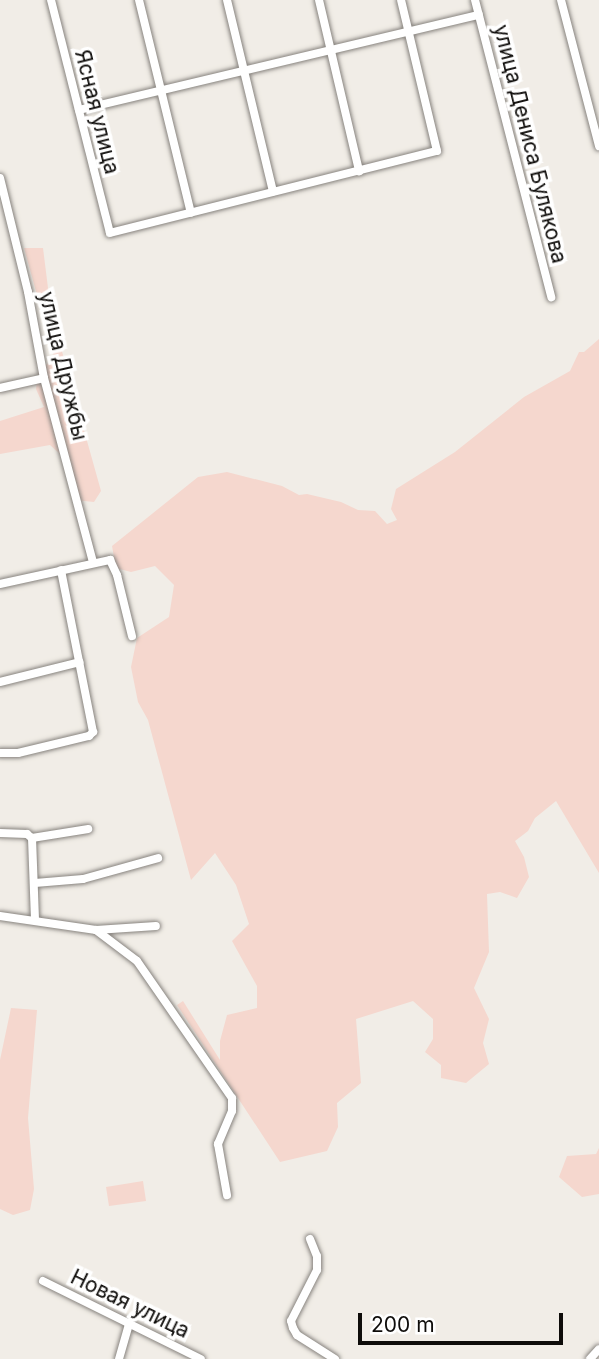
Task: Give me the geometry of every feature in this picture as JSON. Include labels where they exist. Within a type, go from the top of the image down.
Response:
[{"type":"street","name":"Ясная улица","points":[[51,0],[110,233],[191,213]]},
{"type":"street","points":[[139,0],[191,213],[437,151],[401,0]]},
{"type":"street","points":[[227,0],[273,192]]},
{"type":"street","points":[[319,0],[359,171]]},
{"type":"street","name":"улица Дениса Булякова","points":[[475,0],[551,297]]},
{"type":"street","points":[[561,0],[599,145]]},
{"type":"street","points":[[79,110],[479,15]]},
{"type":"street","name":"улица Дружбы","points":[[0,177],[28,292],[44,378],[93,562]]},
{"type":"street","points":[[0,388],[44,378]]},
{"type":"street","points":[[0,584],[110,560],[117,575],[132,636]]},
{"type":"street","points":[[0,753],[18,753],[89,736],[93,732],[61,570]]},
{"type":"street","points":[[0,682],[80,662]]},
{"type":"street","points":[[32,838],[88,829]]},
{"type":"street","points":[[0,833],[27,834],[32,838],[35,919]]},
{"type":"street","points":[[35,883],[83,880],[158,858]]},
{"type":"street","points":[[0,916],[96,930],[156,926]]},
{"type":"street","points":[[96,930],[137,961],[232,1098],[232,1111],[218,1144],[227,1195]]},
{"type":"street","points":[[310,1238],[317,1256],[317,1270],[291,1321],[297,1335],[335,1359]]},
{"type":"street","name":"Новая улица","points":[[43,1281],[129,1323],[190,1357],[201,1359]]},
{"type":"street","points":[[119,1359],[129,1323]]},
{"type":"street","points":[[590,1359],[599,1349]]},
{"type":"shaded area","points":[[24,248],[43,248],[51,312],[101,491],[94,502],[75,500],[61,455],[50,445],[0,454],[0,421],[44,407],[36,389],[39,368],[55,360]]},
{"type":"shaded area","points":[[599,339],[599,873],[556,801],[535,818],[528,831],[515,841],[524,857],[529,877],[517,898],[500,892],[487,894],[489,952],[474,988],[489,1019],[483,1043],[489,1064],[466,1083],[441,1078],[441,1065],[425,1052],[433,1039],[433,1019],[413,1001],[356,1019],[361,1083],[337,1103],[338,1127],[327,1151],[280,1162],[177,1005],[183,1001],[220,1060],[220,1041],[227,1015],[257,1008],[257,986],[232,941],[249,924],[236,885],[215,853],[191,880],[148,720],[138,702],[131,667],[137,638],[169,617],[174,585],[155,566],[131,572],[116,568],[112,546],[198,477],[227,472],[282,486],[299,495],[307,494],[341,502],[358,510],[375,511],[387,524],[397,520],[391,509],[396,489],[455,452],[524,397],[570,371],[579,352],[584,352]]},
{"type":"shaded area","points":[[11,1008],[37,1010],[28,1118],[34,1189],[30,1210],[13,1215],[0,1209],[0,1060]]},
{"type":"shaded area","points":[[599,1148],[599,1194],[582,1197],[559,1177],[567,1156],[596,1154]]},
{"type":"shaded area","points":[[143,1181],[146,1201],[109,1206],[106,1187]]}]
